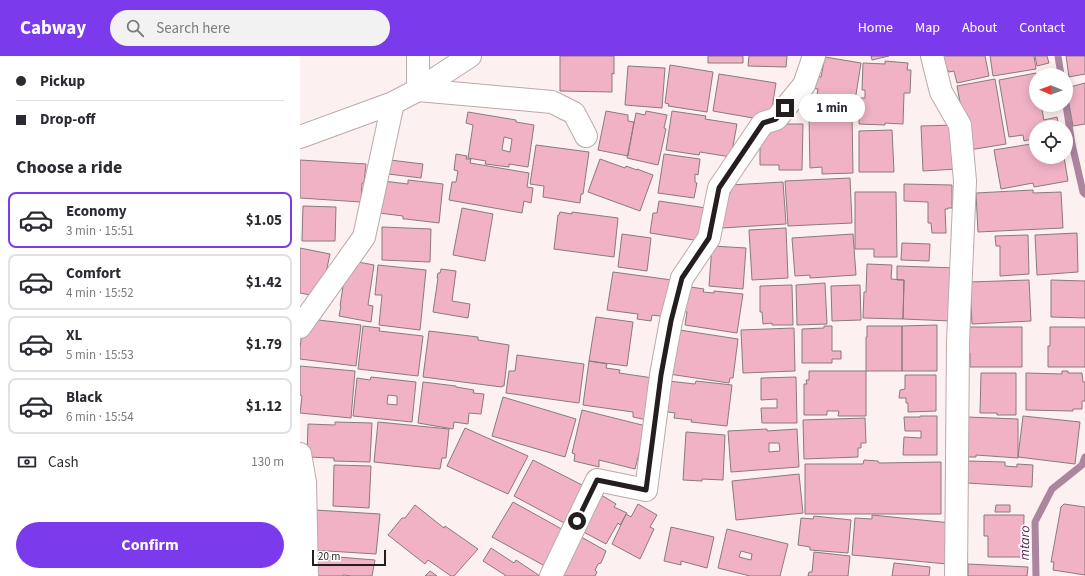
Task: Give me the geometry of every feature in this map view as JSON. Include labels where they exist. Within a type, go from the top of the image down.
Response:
[{"type":"street","points":[[418,56],[418,90]]},
{"type":"street","points":[[300,137],[393,103],[418,90],[470,56]]},
{"type":"street","points":[[551,576],[597,480],[646,490],[661,375],[671,321],[682,278],[709,238],[719,188],[763,123],[776,119],[804,85],[814,56]]},
{"type":"street","points":[[932,56],[941,92],[960,126],[965,181],[958,342],[956,576]]},
{"type":"street","points":[[418,90],[552,102],[574,113],[586,136]]},
{"type":"street","points":[[300,327],[364,237],[393,103]]},
{"type":"street","points":[[300,454],[305,482],[307,576]]},
{"type":"building","points":[[560,56],[614,56],[612,92],[560,91]]},
{"type":"building","points":[[708,56],[743,56],[743,63],[708,63]]},
{"type":"building","points":[[749,56],[787,56],[786,67],[748,66]]},
{"type":"building","points":[[871,56],[889,56],[872,60]]},
{"type":"building","points":[[936,56],[985,56],[989,76],[957,83],[954,71],[949,72],[948,70],[940,72]]},
{"type":"building","points":[[990,56],[1034,56],[1036,68],[1029,68],[1029,70],[993,76]]},
{"type":"building","points":[[1035,56],[1047,56],[1049,63],[1037,66]]},
{"type":"building","points":[[1066,56],[1085,56],[1085,74],[1073,76],[1073,68],[1068,68]]},
{"type":"building","points":[[825,57],[861,63],[854,107],[816,101],[818,89],[811,88],[813,75],[821,77]]},
{"type":"building","points":[[885,61],[908,63],[907,70],[911,70],[910,93],[904,93],[903,124],[859,124],[860,98],[865,98],[865,90],[862,90],[863,63],[885,64]]},
{"type":"building","points":[[670,65],[713,72],[707,112],[668,106],[669,104],[665,103]]},
{"type":"building","points":[[628,66],[665,68],[662,108],[625,105]]},
{"type":"building","points":[[719,74],[776,83],[770,121],[713,111]]},
{"type":"building","points":[[1029,74],[1029,112],[1042,112],[1044,120],[1029,120],[1029,140],[1024,141],[1023,135],[1009,137],[999,80]]},
{"type":"building","points":[[995,79],[1006,144],[969,150],[957,86]]},
{"type":"building","points":[[1085,83],[1085,124],[1073,126],[1070,112],[1073,112],[1073,86]]},
{"type":"building","points":[[606,111],[628,115],[628,121],[634,122],[628,156],[598,150]]},
{"type":"building","points":[[646,111],[667,115],[664,128],[666,129],[658,165],[627,158],[636,113],[645,115]]},
{"type":"building","points":[[672,111],[706,116],[705,119],[737,124],[731,157],[700,152],[699,155],[666,150]]},
{"type":"building","points":[[468,112],[516,120],[516,122],[534,125],[528,167],[509,164],[509,167],[485,164],[486,161],[468,158],[473,125],[466,123]],"holes":[[[504,137],[512,139],[510,152],[502,150]]]},
{"type":"building","points":[[852,114],[853,173],[822,174],[822,167],[810,168],[809,115]]},
{"type":"building","points":[[1057,117],[1058,120],[1044,120]]},
{"type":"building","points":[[766,124],[803,124],[802,170],[779,170],[779,165],[760,165],[760,141]]},
{"type":"building","points":[[955,125],[957,169],[923,171],[921,126]]},
{"type":"building","points":[[892,130],[894,172],[859,172],[859,131]]},
{"type":"building","points":[[1029,144],[1029,164],[1065,164],[1068,181],[1034,187],[1033,183],[1001,189],[994,150]]},
{"type":"building","points":[[536,145],[589,152],[583,194],[581,194],[580,203],[543,197],[544,186],[530,184]]},
{"type":"building","points":[[456,154],[467,156],[466,159],[471,159],[470,163],[529,173],[527,187],[533,188],[531,203],[524,201],[522,213],[449,200],[452,182],[456,182],[458,171],[454,170]]},
{"type":"building","points":[[664,154],[700,159],[698,175],[695,174],[695,182],[697,183],[694,198],[658,193]]},
{"type":"building","points":[[600,159],[625,168],[626,166],[653,175],[640,211],[588,192]]},
{"type":"building","points":[[300,160],[366,164],[364,183],[362,183],[361,202],[300,198]]},
{"type":"building","points":[[390,160],[423,164],[421,178],[388,174]]},
{"type":"building","points":[[850,178],[852,223],[788,226],[785,181]]},
{"type":"building","points":[[408,180],[443,184],[439,223],[403,219],[403,216],[379,213],[383,181],[408,184]]},
{"type":"building","points":[[783,182],[786,224],[722,228],[721,195],[730,194],[730,185]]},
{"type":"building","points":[[904,184],[952,185],[952,208],[945,209],[946,233],[932,233],[931,223],[928,223],[928,202],[904,201]]},
{"type":"building","points":[[1033,190],[1033,193],[1061,192],[1063,228],[978,232],[976,193]]},
{"type":"building","points":[[855,192],[896,192],[897,257],[874,257],[874,249],[855,249]]},
{"type":"building","points":[[659,201],[706,208],[700,241],[650,233],[653,213],[657,213]]},
{"type":"building","points":[[303,206],[336,207],[335,241],[302,241]]},
{"type":"building","points":[[462,208],[493,214],[485,261],[453,255]]},
{"type":"building","points":[[560,212],[572,214],[572,212],[618,218],[614,257],[554,249],[558,215]]},
{"type":"building","points":[[382,227],[431,229],[430,262],[382,260]]},
{"type":"building","points":[[786,228],[788,278],[752,280],[749,230]]},
{"type":"building","points":[[1077,233],[1078,272],[1037,275],[1035,235]]},
{"type":"building","points":[[622,234],[651,238],[647,271],[618,267]]},
{"type":"building","points":[[853,234],[856,275],[810,278],[810,275],[795,276],[792,238]]},
{"type":"building","points":[[1028,235],[1029,274],[1000,276],[1000,246],[996,246],[995,236]]},
{"type":"building","points":[[902,243],[930,244],[929,261],[901,260]]},
{"type":"building","points":[[712,246],[746,248],[743,289],[709,286]]},
{"type":"building","points":[[300,248],[330,254],[321,297],[300,293]]},
{"type":"building","points":[[347,260],[374,265],[368,305],[373,306],[371,322],[339,316]]},
{"type":"building","points":[[867,264],[892,265],[891,279],[904,280],[903,319],[863,318]]},
{"type":"building","points":[[378,265],[426,270],[420,330],[379,325],[382,295],[375,295]]},
{"type":"building","points":[[897,266],[957,268],[951,321],[903,319],[904,280],[897,280]]},
{"type":"building","points":[[441,269],[456,271],[452,301],[470,304],[468,318],[433,312],[437,278]]},
{"type":"building","points":[[613,272],[672,280],[667,317],[652,315],[651,321],[637,319],[638,314],[607,310]]},
{"type":"building","points":[[1029,280],[1031,321],[972,324],[970,282]]},
{"type":"building","points":[[1051,280],[1085,281],[1085,318],[1051,317]]},
{"type":"building","points":[[825,283],[827,324],[797,325],[796,285]]},
{"type":"building","points":[[792,285],[793,325],[772,325],[772,323],[763,324],[762,312],[760,312],[760,286]]},
{"type":"building","points":[[860,285],[861,320],[832,321],[831,286]]},
{"type":"building","points":[[684,286],[704,289],[703,292],[714,293],[714,291],[743,294],[737,333],[685,325],[687,312],[680,311]]},
{"type":"building","points":[[596,317],[633,322],[627,366],[589,361]]},
{"type":"building","points":[[310,319],[361,325],[356,366],[300,359],[302,332]]},
{"type":"building","points":[[937,325],[937,371],[902,371],[902,326]]},
{"type":"building","points":[[363,326],[380,328],[379,331],[423,336],[418,376],[358,369]]},
{"type":"building","points":[[824,326],[832,326],[832,351],[841,351],[841,359],[832,359],[832,363],[802,363],[802,329],[824,328]]},
{"type":"building","points":[[867,326],[902,326],[902,371],[866,371]]},
{"type":"building","points":[[964,327],[1022,327],[1022,367],[970,367],[970,353],[964,353]]},
{"type":"building","points":[[1050,327],[1085,327],[1085,367],[1048,367]]},
{"type":"building","points":[[794,328],[795,371],[743,373],[741,330]]},
{"type":"building","points":[[673,329],[738,339],[733,378],[730,378],[729,383],[669,374]]},
{"type":"building","points":[[429,331],[478,337],[478,340],[509,345],[504,386],[502,387],[423,377]]},
{"type":"building","points":[[517,355],[584,364],[579,403],[506,393],[509,371],[515,371]]},
{"type":"building","points":[[589,361],[607,364],[606,368],[620,370],[619,373],[653,378],[647,420],[633,417],[633,412],[583,405]]},
{"type":"building","points":[[300,366],[355,371],[351,418],[300,413],[302,396],[300,395]]},
{"type":"building","points":[[809,371],[866,371],[866,416],[838,416],[839,411],[827,411],[827,415],[804,415],[804,384],[807,384],[806,380],[809,380]]},
{"type":"building","points":[[1062,371],[1068,371],[1068,373],[1082,373],[1083,382],[1085,382],[1085,401],[1082,401],[1082,409],[1073,409],[1073,411],[1026,410],[1026,373],[1062,374]]},
{"type":"building","points":[[981,373],[1016,373],[1016,415],[980,413]]},
{"type":"building","points":[[905,375],[936,375],[936,411],[908,412],[908,403],[906,403],[906,398],[899,398],[900,390],[905,389]]},
{"type":"building","points":[[371,377],[416,382],[412,422],[353,416],[357,378],[370,380]],"holes":[[[388,395],[397,396],[397,405],[387,404]]]},
{"type":"building","points":[[796,377],[797,423],[762,423],[761,408],[777,408],[777,399],[761,400],[761,378]]},
{"type":"building","points":[[668,381],[695,384],[696,381],[732,385],[727,426],[691,422],[692,420],[674,418],[675,413],[661,411]]},
{"type":"building","points":[[423,382],[456,386],[474,390],[473,393],[484,394],[481,414],[469,413],[468,424],[454,422],[453,429],[418,423]]},
{"type":"building","points":[[503,397],[576,419],[565,457],[492,436]]},
{"type":"building","points":[[582,410],[646,426],[635,469],[599,460],[599,467],[574,461],[575,454],[572,453]]},
{"type":"building","points":[[937,416],[937,455],[903,455],[904,437],[921,438],[921,431],[905,431],[904,417]]},
{"type":"building","points":[[1023,416],[1080,422],[1075,464],[1018,457]]},
{"type":"building","points":[[967,417],[1018,419],[1018,458],[976,455],[976,457],[964,457]]},
{"type":"building","points":[[865,418],[866,443],[861,443],[861,448],[858,448],[858,457],[804,459],[803,420]]},
{"type":"building","points":[[335,422],[372,423],[370,462],[334,461],[334,458],[307,457],[308,424],[335,425]]},
{"type":"building","points":[[378,422],[449,429],[446,458],[442,458],[440,469],[374,462]]},
{"type":"building","points":[[465,428],[528,456],[508,494],[447,466]]},
{"type":"building","points":[[797,429],[799,467],[731,472],[728,431]],"holes":[[[769,443],[779,443],[780,451],[769,452]]]},
{"type":"building","points":[[686,432],[725,435],[723,480],[683,480]]},
{"type":"building","points":[[533,460],[586,487],[568,525],[514,496]]},
{"type":"building","points":[[864,460],[878,461],[879,463],[941,462],[941,514],[805,514],[805,464],[863,464]]},
{"type":"building","points":[[968,461],[1005,462],[1005,466],[1017,467],[1017,464],[1033,465],[1032,487],[967,483]]},
{"type":"building","points":[[334,465],[371,466],[369,508],[333,506]]},
{"type":"building","points":[[799,474],[803,513],[736,520],[732,481]]},
{"type":"building","points":[[598,493],[616,504],[614,507],[627,513],[620,525],[618,523],[606,544],[578,529]]},
{"type":"building","points":[[513,502],[567,532],[548,565],[543,565],[492,537]]},
{"type":"building","points":[[638,504],[657,515],[650,527],[654,529],[640,559],[612,544],[626,514],[631,517]]},
{"type":"building","points":[[1064,504],[1085,507],[1085,575],[1053,570],[1054,562],[1051,562],[1061,507]]},
{"type":"building","points":[[415,505],[444,528],[445,526],[478,549],[454,576],[451,576],[428,560],[425,564],[388,535],[402,518],[405,518]]},
{"type":"building","points":[[996,505],[1010,505],[1010,512],[995,512]]},
{"type":"building","points":[[315,510],[380,514],[376,554],[312,550]]},
{"type":"building","points":[[872,515],[951,523],[947,564],[852,555],[855,518],[872,519]]},
{"type":"building","points":[[984,515],[1024,515],[1023,557],[988,557],[988,536],[984,536]]},
{"type":"building","points":[[814,516],[851,520],[848,553],[810,550],[810,547],[798,545],[801,518],[813,519]]},
{"type":"building","points":[[671,527],[714,537],[707,568],[681,561],[681,565],[664,561]]},
{"type":"building","points":[[727,529],[788,544],[780,576],[750,576],[718,568]],"holes":[[[741,551],[752,554],[751,560],[739,557]]]},
{"type":"building","points":[[576,534],[606,551],[601,563],[598,564],[595,570],[597,572],[595,576],[565,576],[556,572]]},
{"type":"building","points":[[491,548],[514,563],[516,560],[540,576],[505,576],[483,561]]},
{"type":"building","points":[[814,552],[850,556],[848,576],[808,576],[809,572],[812,572]]},
{"type":"building","points":[[313,555],[375,560],[372,576],[310,576]]},
{"type":"building","points":[[894,563],[930,567],[929,576],[892,576]]},
{"type":"building","points":[[968,564],[1028,567],[1027,576],[968,576]]},
{"type":"building","points":[[430,571],[437,576],[425,576]]},
{"type":"waterway","name":"mtaro","points":[[1058,56],[1060,68]]},
{"type":"waterway","name":"mtaro","points":[[1067,112],[1072,144],[1083,192],[1085,194]]},
{"type":"waterway","name":"mtaro","points":[[1036,576],[1035,522],[1052,489],[1082,465],[1085,457]]},
{"type":"route","points":[[577,521],[597,480],[646,490],[661,375],[671,321],[682,278],[709,238],[719,188],[763,123],[776,119],[785,108]]}]
